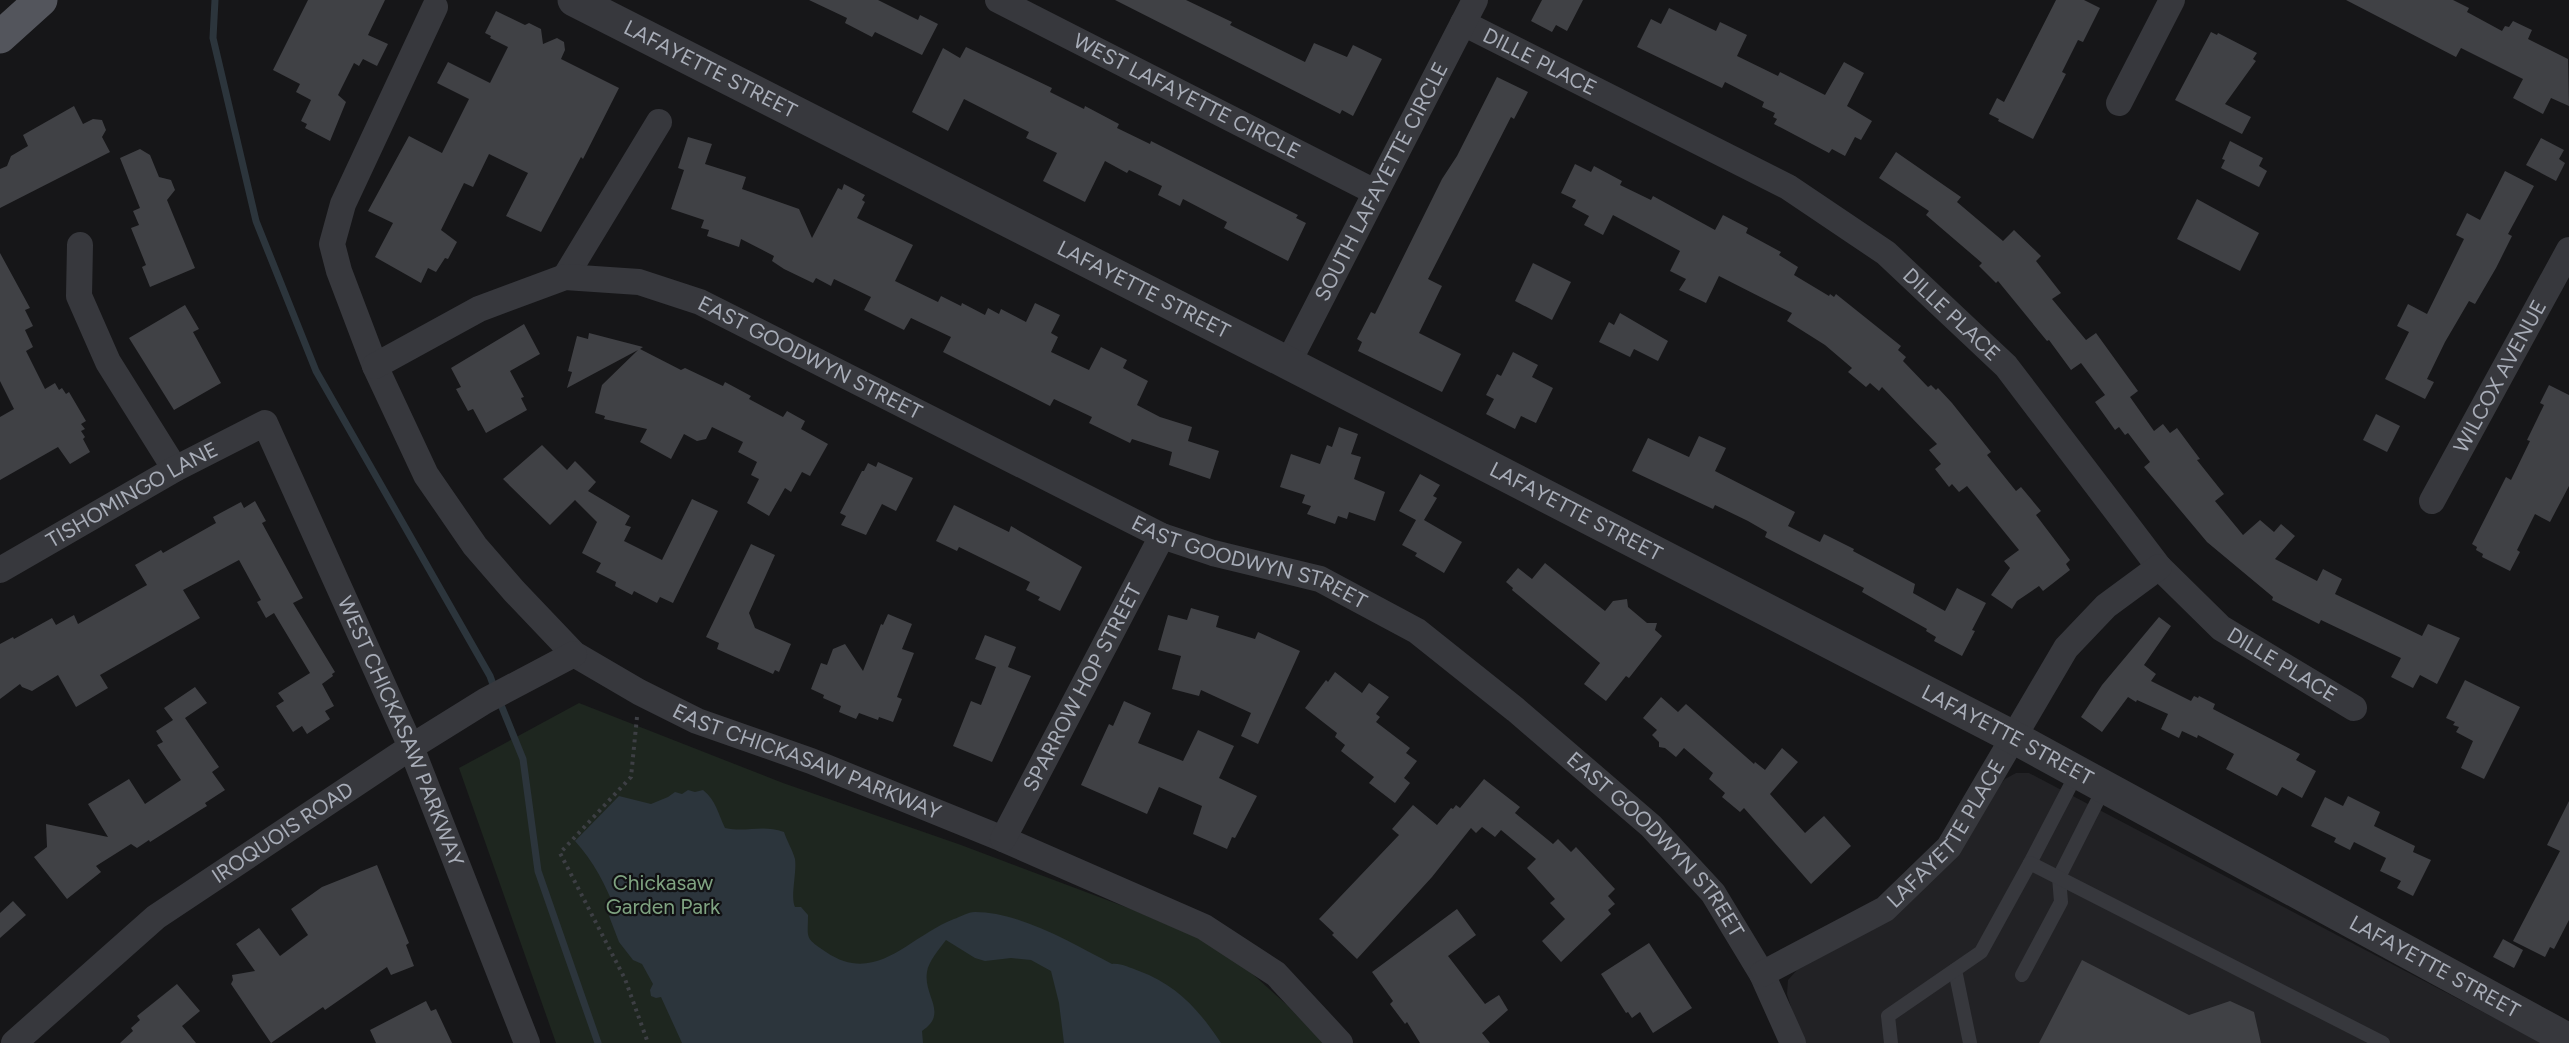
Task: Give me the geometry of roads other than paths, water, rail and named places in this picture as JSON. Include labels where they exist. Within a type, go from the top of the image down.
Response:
[{"type":"main road","points":[[0,37],[41,0]]},
{"type":"street","name":"WEST LAFAYETTE CIRCLE","points":[[998,0],[1374,192]]},
{"type":"street","name":"SOUTH LAFAYETTE CIRCLE","points":[[1288,363],[1374,192],[1475,0]]},
{"type":"street","points":[[2119,103],[2172,0]]},
{"type":"street","name":"LAFAYETTE STREET","points":[[597,5],[2013,737],[2569,1041]]},
{"type":"street","name":"EAST CHICKASAW PARKWAY","points":[[435,7],[343,204],[332,244],[339,271],[375,366],[426,475],[475,546],[574,654],[639,692],[697,721],[812,761],[1003,839],[1204,927],[1276,974],[1340,1043]]},
{"type":"street","name":"DILLE PLACE","points":[[1463,23],[1788,187],[1886,253],[2006,366],[2159,567],[2222,628],[2354,708]]},
{"type":"street","points":[[375,366],[479,309],[565,277],[659,122]]},
{"type":"street","points":[[80,245],[79,296],[108,362],[176,469]]},
{"type":"street","name":"WILCOX AVENUE","points":[[2432,501],[2569,250]]},
{"type":"street","name":"EAST GOODWYN STREET","points":[[565,277],[639,282],[700,302],[1162,536],[1213,553],[1320,579],[1417,631],[1516,710],[1651,826],[1713,893],[1762,974],[1793,1043]]},
{"type":"street","name":"TISHOMINGO LANE","points":[[0,570],[176,469],[265,423]]},
{"type":"street","name":"WEST CHICKASAW PARKWAY","points":[[265,423],[411,747],[527,1043]]},
{"type":"street","name":"SPARROW HOP STREET","points":[[1003,839],[1162,536]]},
{"type":"street","name":"LAFAYETTE PLACE","points":[[1762,974],[1885,909],[1949,847],[2067,648],[2106,606],[2159,567]]},
{"type":"street","name":"IROQUOIS ROAD","points":[[12,1037],[156,917],[411,747],[485,701],[574,654]]},
{"type":"lane","points":[[1891,1043],[1888,1016],[1981,952],[2031,863],[2091,778]]},
{"type":"lane","points":[[2022,975],[2061,902],[2059,877],[2091,778]]},
{"type":"lane","points":[[2031,863],[2383,1043]]},
{"type":"lane","points":[[1954,970],[1970,1043]]},
{"type":"waterway","points":[[215,0],[213,38],[256,221],[316,371],[490,676],[495,690]]},
{"type":"waterway","points":[[499,700],[523,759],[538,871],[598,1043]]},
{"type":"park label","name":"Chickasaw Garden Park","points":[[663,895]]}]
